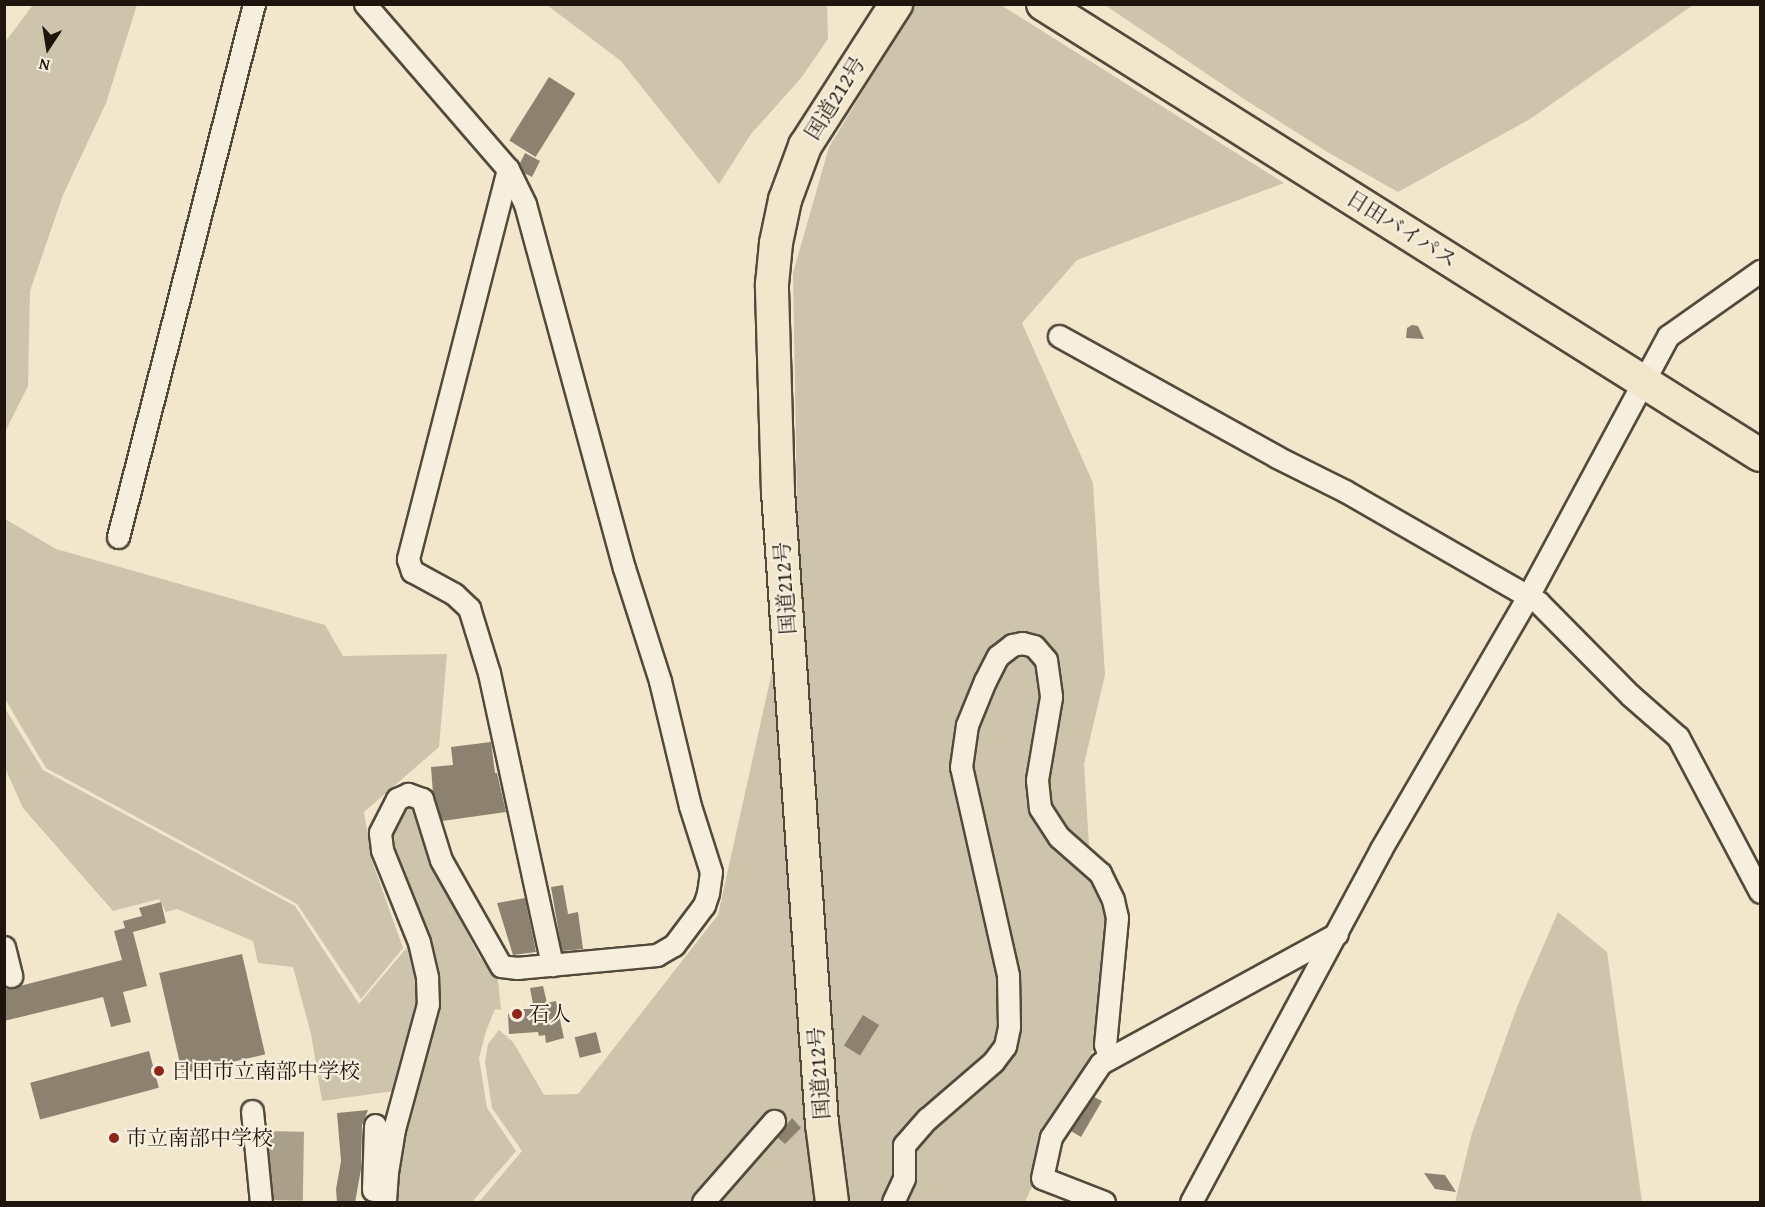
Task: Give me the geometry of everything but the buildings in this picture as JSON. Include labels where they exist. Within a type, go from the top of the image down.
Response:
[{"type":"highway","name":"国道212号","points":[[832,1203],[822,1124],[778,492],[772,284],[776,243],[785,200],[805,146],[896,4]]},
{"type":"highway","name":"日田バイパス","points":[[1043,4],[1761,455]]},
{"type":"street","points":[[118,537],[254,4]]},
{"type":"street","points":[[365,4],[508,169],[525,204],[624,568],[660,681],[690,806],[711,872],[704,905],[674,945],[657,955],[517,969],[501,966],[441,860],[422,799],[408,794],[397,799],[380,833],[382,850],[419,942],[428,1004],[394,1129],[385,1203]]},
{"type":"street","points":[[508,169],[408,559],[412,571],[454,594],[469,608],[489,673],[552,965]]},
{"type":"street","points":[[1191,1203],[1381,849],[1528,596],[1572,511],[1646,381],[1668,336],[1761,271]]},
{"type":"street","points":[[1059,336],[1278,457],[1345,491],[1538,602],[1630,695],[1678,737],[1761,892]]},
{"type":"street","points":[[893,1203],[904,1178],[904,1145],[927,1119],[993,1062],[1005,1046],[1009,1027],[1008,975],[962,767],[967,724],[985,681],[998,656],[1012,645],[1022,642],[1034,646],[1046,660],[1051,697],[1037,780],[1040,808],[1059,837],[1100,873],[1113,900],[1117,918],[1105,1044],[1109,1057]]},
{"type":"street","points":[[1104,1203],[1042,1178],[1052,1137],[1101,1063],[1337,934]]},
{"type":"street","points":[[4,947],[11,976]]},
{"type":"street","points":[[252,1112],[261,1203]]},
{"type":"street","points":[[703,1203],[774,1121]]},
{"type":"street","points":[[374,1203],[375,1125]]},
{"type":"shaded area","points":[[33,5],[137,5],[106,103],[63,195],[30,291],[28,386],[5,432],[5,42]]},
{"type":"shaded area","points":[[547,5],[827,5],[828,39],[801,78],[751,134],[719,184],[621,61]]},
{"type":"shaded area","points":[[915,5],[1001,5],[1284,183],[1077,260],[1022,323],[1093,483],[1105,675],[1084,764],[1091,879],[1110,929],[1095,1045],[1025,1202],[479,1202],[522,1151],[492,1108],[485,1062],[488,1044],[499,1030],[513,1042],[544,1095],[578,1094],[718,915],[798,554],[793,273],[829,147]]},
{"type":"shaded area","points":[[1105,5],[1693,5],[1530,119],[1398,192],[1329,153],[1247,101]]},
{"type":"shaded area","points":[[5,519],[56,549],[325,625],[343,656],[447,654],[439,747],[364,812],[372,861],[403,948],[361,999],[297,904],[46,768],[5,699]]},
{"type":"shaded area","points":[[4,707],[43,770],[295,906],[359,1004],[410,944],[420,979],[421,1005],[394,1091],[322,1101],[311,1034],[293,967],[258,963],[253,941],[177,909],[166,912],[159,899],[113,911],[23,808],[5,768]]},
{"type":"shaded area","points":[[405,807],[414,810],[433,868],[479,956],[498,979],[501,1010],[495,1009],[479,1058],[487,1108],[516,1151],[472,1202],[390,1202],[392,1178],[432,1006],[390,858],[392,829]]},
{"type":"shaded area","points":[[1558,912],[1607,952],[1642,1202],[1455,1202],[1472,1133],[1517,1007]]},
{"type":"shaded area","points":[[263,1131],[304,1132],[303,1201],[262,1200]]},
{"type":"place","name":"石人","points":[[517,1014]]},
{"type":"place","name":"日田市立南部中学校","points":[[159,1071]]},
{"type":"place","name":"市立南部中学校","points":[[114,1138]]}]
